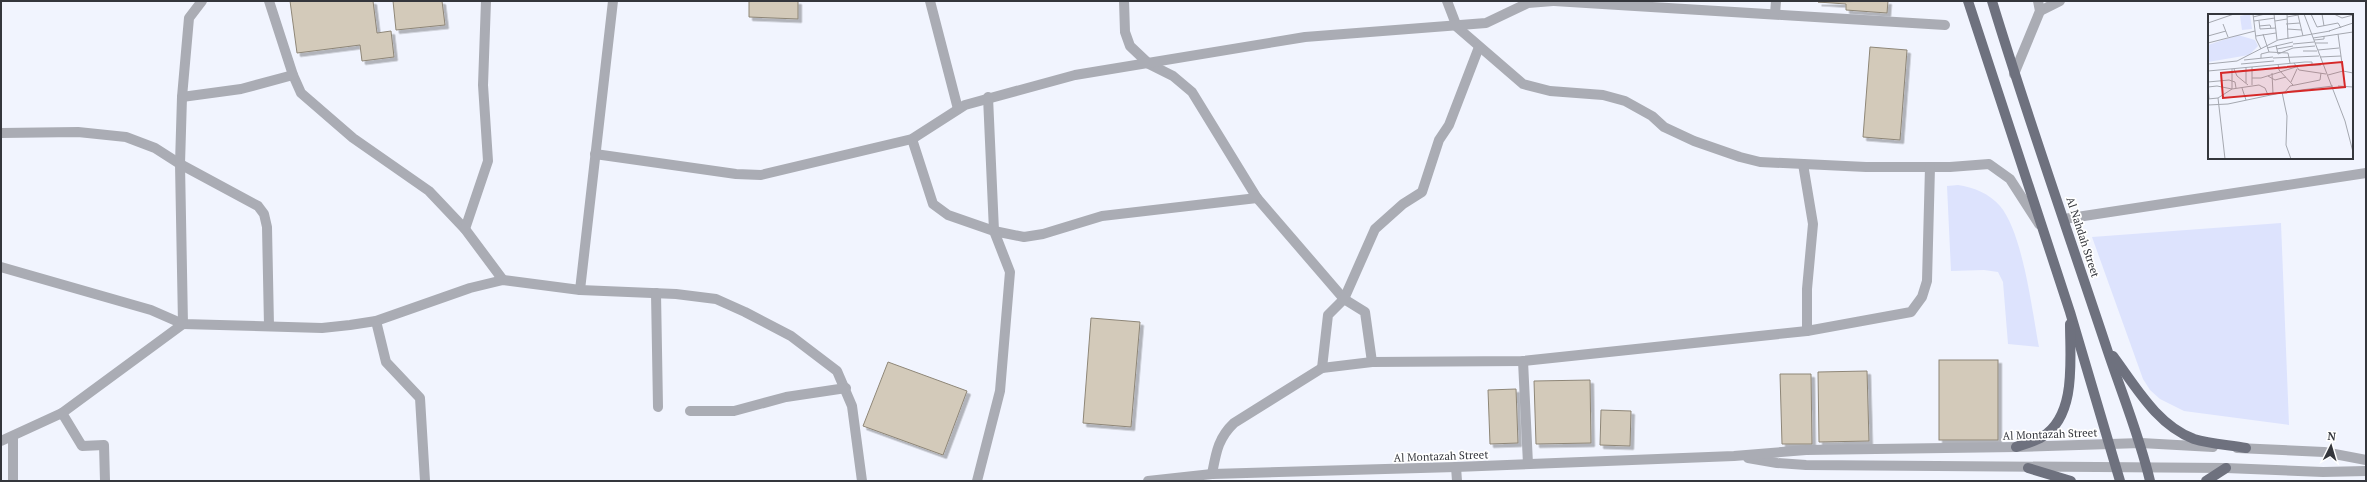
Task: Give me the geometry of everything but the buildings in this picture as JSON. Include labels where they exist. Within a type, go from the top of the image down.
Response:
[{"type":"main road","points":[[1968,1],[2070,312],[2120,481]]},
{"type":"main road","name":"Al Nahdah Street","points":[[1992,1],[2014,74],[2106,345],[2141,443],[2150,481]]},
{"type":"main road","points":[[2016,447],[2042,437],[2057,424],[2062,414],[2070,361],[2070,312]]},
{"type":"main road","points":[[2106,345],[2153,410],[2165,421],[2194,439],[2246,448]]},
{"type":"main road","points":[[2028,468],[2071,481]]},
{"type":"main road","points":[[2206,481],[2226,468]]},
{"type":"street","points":[[183,324],[180,164],[182,97],[189,18],[202,1]]},
{"type":"street","points":[[269,1],[292,75],[301,93],[321,112],[353,138],[429,191],[465,229],[503,280]]},
{"type":"street","points":[[465,229],[488,161],[483,85],[486,1]]},
{"type":"street","points":[[580,290],[613,1]]},
{"type":"street","points":[[930,1],[958,109]]},
{"type":"street","points":[[1124,1],[1125,32],[1130,46],[1149,64],[1173,76],[1192,92],[1257,198],[1344,299],[1365,312],[1372,362]]},
{"type":"street","points":[[1447,1],[1458,27],[1522,84],[1550,91],[1602,95],[1625,101],[1652,116],[1664,127],[1694,141],[1727,153],[1760,162],[1866,167],[1930,167],[1989,164],[2001,170],[2010,179],[2043,230]]},
{"type":"street","points":[[595,154],[736,174],[761,175],[912,139],[965,104],[1075,75],[1149,64],[1305,37],[1486,24],[1528,2],[1554,1],[1945,24]]},
{"type":"street","points":[[1775,14],[1776,1]]},
{"type":"street","points":[[2014,74],[2040,11],[2038,1]]},
{"type":"street","points":[[2040,11],[2060,1]]},
{"type":"street","points":[[1322,368],[1328,315],[1344,299],[1375,229],[1404,204],[1422,192],[1439,140],[1449,125],[1479,47]]},
{"type":"street","points":[[182,97],[241,89],[292,75]]},
{"type":"street","points":[[977,481],[1000,391],[1010,272],[994,231],[988,98]]},
{"type":"street","points":[[1,133],[97,133],[126,137],[150,146],[180,164],[249,199],[258,206],[264,214],[267,227],[269,326]]},
{"type":"street","points":[[912,139],[934,204],[948,215],[994,231],[1024,237],[1043,234],[1102,216],[1257,198]]},
{"type":"street","points":[[1803,164],[1813,224],[1807,289],[1807,331]]},
{"type":"street","points":[[2064,219],[2366,173],[2366,165]]},
{"type":"street","points":[[1212,474],[1217,446],[1224,432],[1234,423],[1322,368],[1372,362],[1523,361],[1807,331],[1911,312],[1922,297],[1927,280],[1930,167]]},
{"type":"street","points":[[1,267],[151,310],[183,324],[322,328],[376,320],[470,288],[503,280],[580,290],[716,299],[791,336],[818,354],[837,370],[846,388],[852,406],[862,481]]},
{"type":"street","points":[[656,294],[658,407]]},
{"type":"street","points":[[376,320],[386,362],[420,398],[425,481]]},
{"type":"street","points":[[1,441],[13,437],[62,413],[183,324]]},
{"type":"street","points":[[1523,361],[1528,464]]},
{"type":"street","points":[[690,410],[734,411],[786,397],[846,388]]},
{"type":"street","points":[[62,413],[82,446],[104,445],[105,481]]},
{"type":"street","points":[[13,437],[13,481]]},
{"type":"street","name":"Al Montazah Street","points":[[1155,481],[1212,474],[1456,468],[1734,456],[1806,450],[2016,447],[2109,443],[2141,443],[2324,452],[2366,460]]},
{"type":"street","name":"Al Montazah Street","points":[[1734,456],[1777,463],[1806,465],[2028,468],[2226,468],[2323,472],[2366,471]]},
{"type":"street","points":[[1456,468],[1457,481]]},
{"type":"shaded area","points":[[1958,185],[1975,189],[1991,198],[2000,206],[2008,218],[2015,234],[2026,273],[2039,347],[2008,344],[2003,282],[1998,272],[1984,270],[1951,271],[1947,186]]},
{"type":"shaded area","points":[[2281,223],[2289,425],[2184,411],[2160,399],[2150,390],[2143,379],[2092,237]]}]
